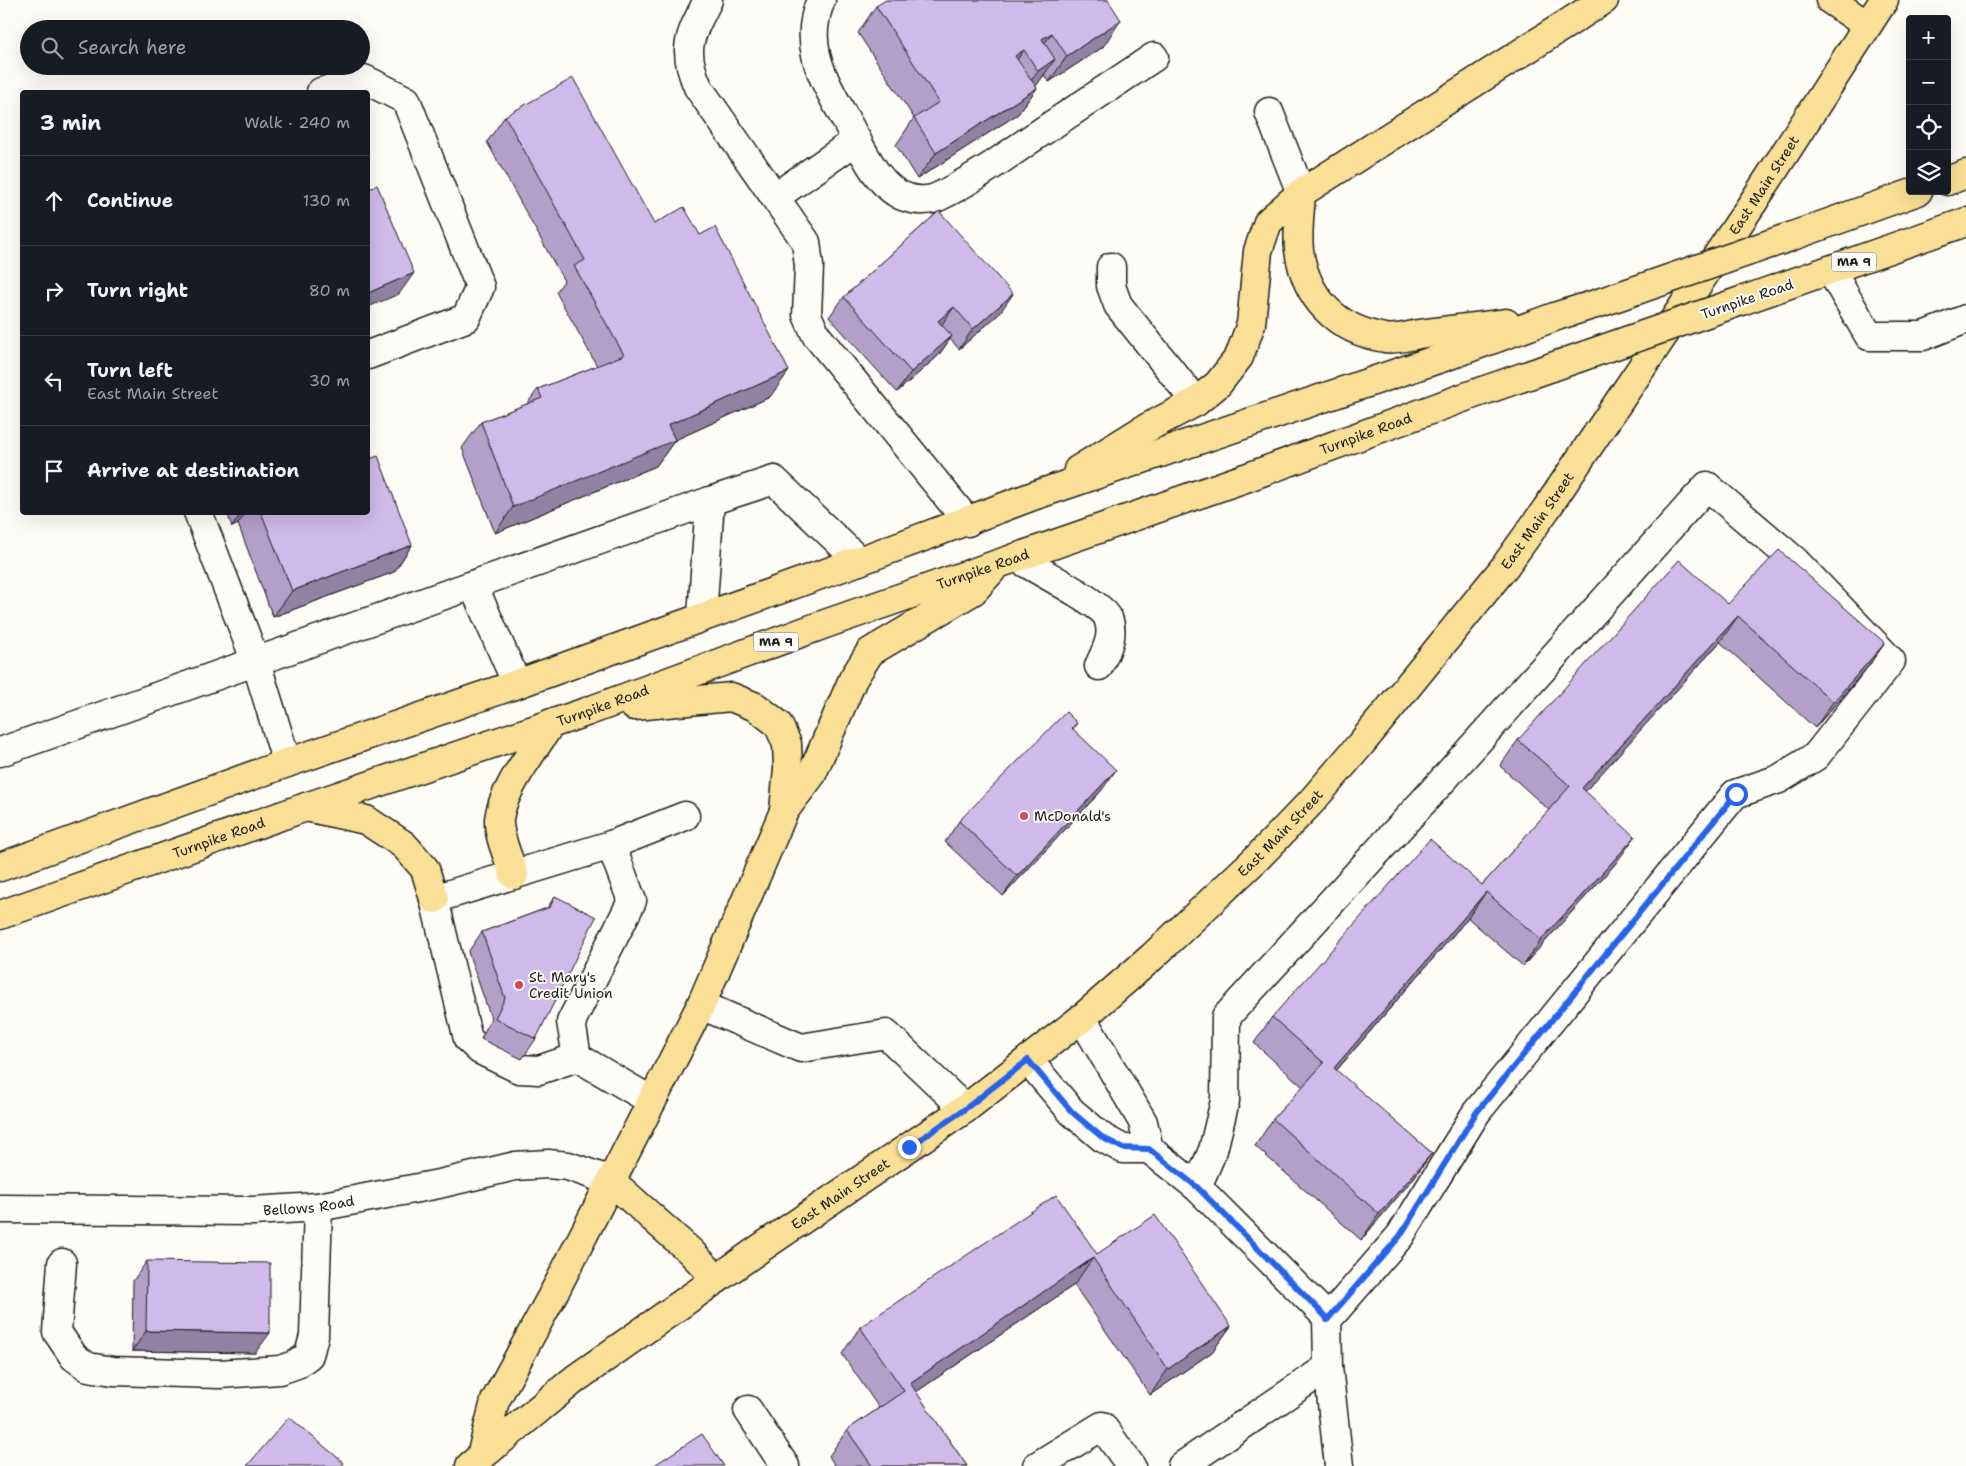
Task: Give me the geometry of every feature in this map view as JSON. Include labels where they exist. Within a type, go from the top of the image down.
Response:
[{"type":"main road","points":[[1033,496],[1196,402],[1218,384],[1239,357],[1251,324],[1258,251],[1268,222],[1301,193],[1604,0]]},
{"type":"main road","points":[[1830,0],[1867,25]]},
{"type":"main road","name":"East Main Street","points":[[476,1461],[575,1379],[965,1109],[1082,1018],[1152,958],[1258,857],[1311,802],[1398,699],[1503,569],[1547,508],[1754,201],[1884,0]]},
{"type":"main road","points":[[1951,180],[1966,174]]},
{"type":"main road","points":[[1301,193],[1299,249],[1309,284],[1316,299],[1326,311],[1359,331],[1387,338],[1557,316]]},
{"type":"main road","points":[[0,867],[287,763],[518,684],[702,616],[968,522],[1033,496],[1444,358],[1557,316],[1788,238],[1907,195]]},
{"type":"main road","name":"Turnpike Road","points":[[0,915],[306,807],[586,712],[825,624],[1248,477],[1468,396],[1831,271],[1966,222]]},
{"type":"main road","points":[[476,1461],[495,1401],[558,1285],[701,1005],[784,811],[812,774],[853,679],[870,652],[973,591],[1007,561]]},
{"type":"main road","points":[[586,712],[731,697],[756,706],[778,724],[787,744],[788,768],[784,811]]},
{"type":"main road","points":[[514,875],[501,835],[499,820],[505,797],[551,723]]},
{"type":"main road","points":[[306,807],[366,820],[404,846],[425,869],[434,899]]},
{"type":"main road","points":[[612,1181],[717,1279]]},
{"type":"lane","points":[[708,0],[693,29],[688,47],[690,68],[698,88],[806,242],[809,266],[807,315],[816,335],[968,522]]},
{"type":"lane","points":[[821,0],[815,14],[812,38],[817,64],[878,176],[894,192],[908,198],[925,200],[936,198],[988,168],[1154,57]]},
{"type":"lane","points":[[328,90],[364,79],[406,100],[480,287],[466,318],[370,354]]},
{"type":"lane","points":[[1269,112],[1301,193]]},
{"type":"lane","points":[[775,197],[857,140]]},
{"type":"lane","points":[[1111,267],[1111,286],[1118,305],[1196,402]]},
{"type":"lane","points":[[1831,271],[1869,336],[1923,336],[1966,319]]},
{"type":"lane","points":[[0,752],[774,480],[859,561]]},
{"type":"lane","points":[[1197,1187],[1213,1150],[1225,1102],[1226,1017],[1434,790],[1707,486],[1795,561],[1891,661],[1816,756],[1779,779],[1736,794],[1476,1113],[1400,1236],[1327,1320]]},
{"type":"lane","points":[[702,616],[710,501]]},
{"type":"lane","points":[[199,515],[256,662],[287,763]]},
{"type":"lane","points":[[1007,561],[1077,592],[1107,616],[1111,629],[1110,642],[1099,666]]},
{"type":"lane","points":[[473,585],[518,684]]},
{"type":"lane","points":[[577,1057],[539,1070],[519,1069],[480,1050],[468,1039],[434,899],[612,846],[685,816]]},
{"type":"lane","points":[[612,846],[632,901],[571,1022],[577,1057],[652,1102]]},
{"type":"lane","points":[[701,1005],[801,1048],[886,1034],[965,1109]]},
{"type":"lane","points":[[1082,1018],[1143,1122],[1149,1149]]},
{"type":"lane","points":[[1028,1060],[1072,1112],[1103,1138],[1123,1148],[1149,1149],[1197,1187],[1326,1317],[1328,1367],[1339,1466]]},
{"type":"lane","name":"Bellows Road","points":[[0,1209],[252,1211],[318,1207],[439,1184],[515,1166],[548,1164],[568,1166],[612,1181]]},
{"type":"lane","points":[[62,1263],[57,1332],[74,1357],[88,1367],[113,1372],[219,1374],[280,1370],[297,1364],[309,1355],[314,1336],[318,1207]]},
{"type":"lane","points":[[1182,1466],[1328,1367]]},
{"type":"lane","points":[[748,1410],[784,1466]]},
{"type":"lane","points":[[1036,1466],[1102,1426],[1131,1466]]},
{"type":"building","points":[[886,0],[1108,0],[1121,20],[1067,56],[1052,33],[1042,39],[1055,59],[1038,71],[1024,50],[1015,56],[1037,88],[936,153],[914,118],[939,102],[876,6]]},
{"type":"building","points":[[573,78],[654,224],[684,207],[700,235],[715,227],[789,371],[668,425],[675,440],[513,507],[481,422],[542,398],[538,389],[624,355],[574,266],[585,260],[505,116]]},
{"type":"building","points":[[377,185],[414,273],[370,292],[370,189]]},
{"type":"building","points":[[939,211],[1013,294],[973,329],[954,307],[938,321],[952,336],[911,372],[844,297]]},
{"type":"building","points":[[378,456],[412,545],[292,591],[262,515],[370,515],[370,459]]},
{"type":"building","points":[[1779,550],[1885,643],[1833,702],[1738,616],[1582,788],[1635,837],[1541,940],[1486,892],[1334,1068],[1432,1153],[1379,1214],[1273,1119],[1324,1063],[1272,1017],[1430,839],[1482,885],[1570,786],[1518,740],[1679,560],[1728,604]]},
{"type":"building","name":"McDonald's","points":[[1066,712],[1077,723],[1072,728],[1116,770],[1017,876],[959,821]]},
{"type":"building","name":"St. Mary's Credit Union","points":[[555,896],[596,917],[536,1039],[495,1018],[505,998],[482,932],[550,907]]},
{"type":"building","points":[[1056,1195],[1097,1254],[1155,1215],[1231,1326],[1168,1369],[1093,1258],[910,1383],[967,1466],[872,1466],[847,1430],[904,1391],[860,1327]]},
{"type":"building","points":[[147,1261],[270,1263],[270,1333],[146,1331]]},
{"type":"building","points":[[289,1417],[344,1463],[342,1466],[247,1466]]},
{"type":"building","points":[[702,1434],[724,1466],[653,1466]]},
{"type":"place","name":"McDonald's","points":[[1024,816]]},
{"type":"place","name":"St. Mary's Credit Union","points":[[519,985]]},
{"type":"route","points":[[909,1147],[965,1109],[1028,1060],[1072,1112],[1103,1138],[1123,1148],[1149,1149],[1197,1187],[1327,1320],[1400,1236],[1476,1113],[1736,794]]}]
